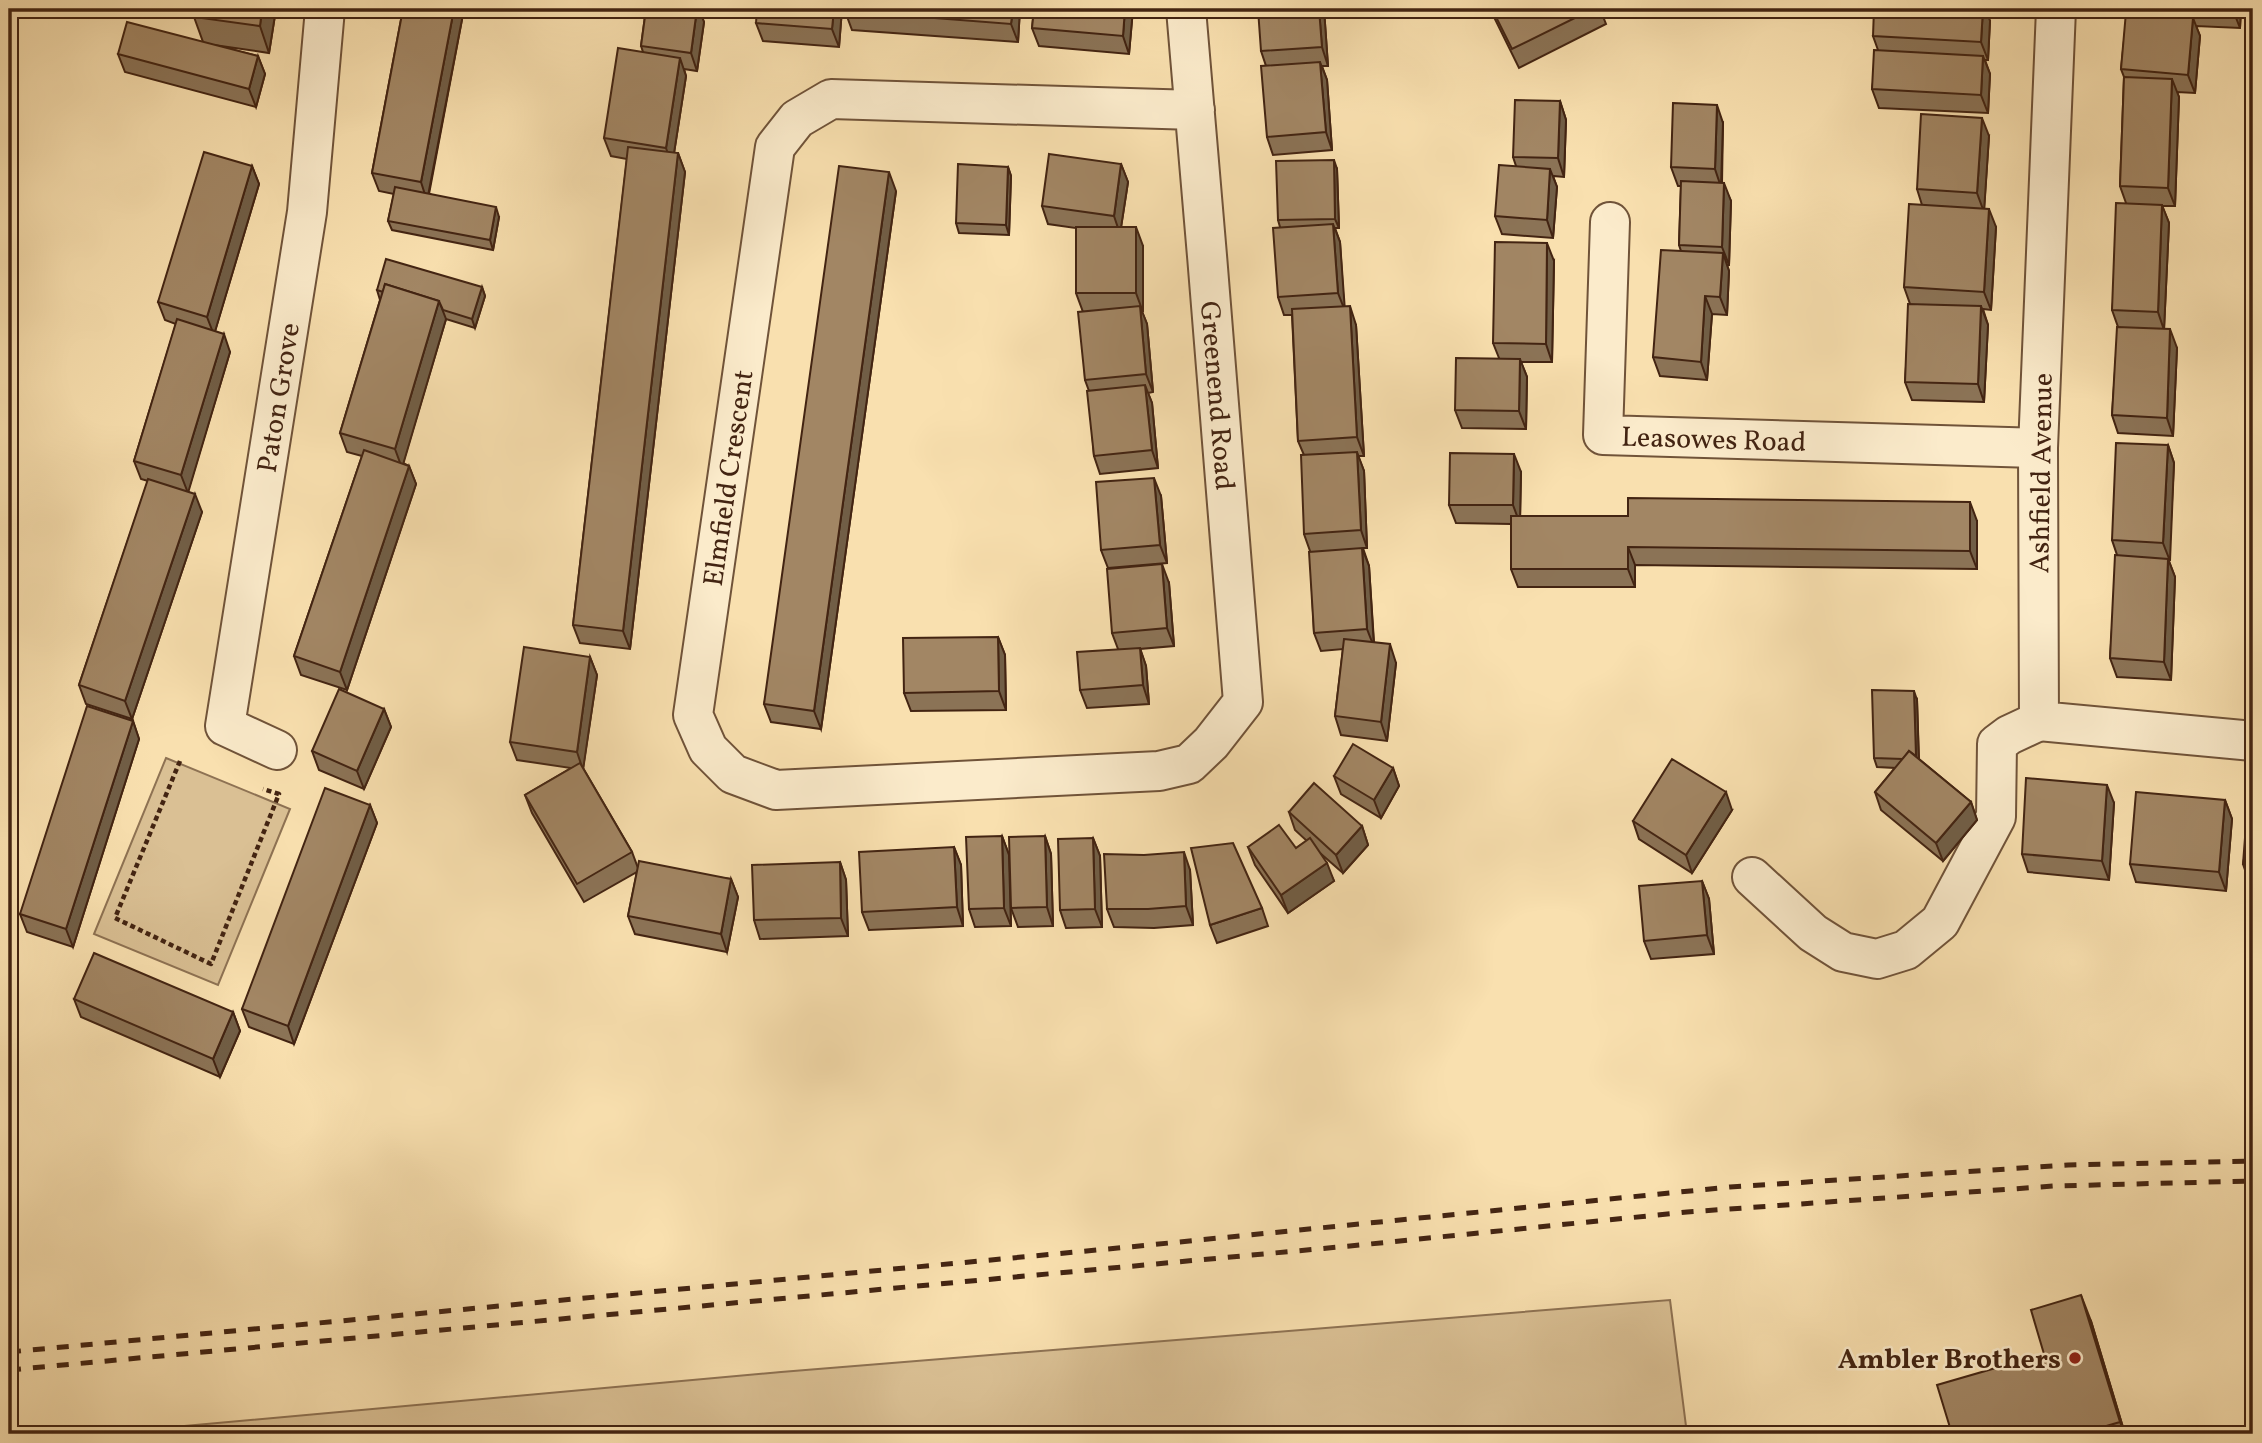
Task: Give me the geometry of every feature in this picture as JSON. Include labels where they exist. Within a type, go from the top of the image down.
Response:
[{"type":"street","name":"Paton Grove","points":[[277,750],[225,726],[307,212],[325,9]]},
{"type":"street","name":"Greenend Road","points":[[1186,9],[1243,702],[1211,743],[1189,764]]},
{"type":"street","name":"Ashfield Avenue","points":[[2039,721],[2038,448],[2056,9]]},
{"type":"street","name":"Elmfield Crescent","points":[[1189,764],[1159,771],[776,790],[733,774],[708,749],[693,715],[768,185],[775,147],[797,119],[831,99],[1195,110]]},
{"type":"street","name":"Leasowes Road","points":[[1610,222],[1603,435],[2038,448]]},
{"type":"street","points":[[1752,877],[1813,933],[1843,952],[1877,959],[1906,950],[1940,922],[1996,817],[1997,744],[2009,735],[2039,721],[2253,741]]},
{"type":"path","points":[[180,761],[115,918],[211,964],[279,794],[262,789]]},
{"type":"shaded area","points":[[166,758],[290,809],[218,985],[94,934]]},
{"type":"shaded area","points":[[1670,1300],[1687,1434],[96,1434],[781,1372]]},
{"type":"building","points":[[195,9],[262,9],[260,26],[194,17]]},
{"type":"building","points":[[403,9],[454,9],[421,182],[372,173]]},
{"type":"building","points":[[646,9],[697,9],[691,53],[641,46]]},
{"type":"building","points":[[757,9],[834,9],[832,29],[756,23]]},
{"type":"building","points":[[845,9],[1013,9],[1011,24]]},
{"type":"building","points":[[1034,9],[1125,9],[1123,36],[1032,28]]},
{"type":"building","points":[[1258,9],[1319,9],[1322,47],[1261,51]]},
{"type":"building","points":[[1492,9],[1593,9],[1512,49]]},
{"type":"building","points":[[1874,9],[1983,9],[1981,42],[1873,36]]},
{"type":"building","points":[[2126,12],[2193,18],[2188,75],[2121,69]]},
{"type":"building","points":[[127,22],[258,56],[249,89],[118,54]]},
{"type":"building","points":[[618,48],[680,58],[666,148],[604,138]]},
{"type":"building","points":[[1874,50],[1983,56],[1981,95],[1872,89]]},
{"type":"building","points":[[1320,62],[1326,132],[1267,137],[1261,66]]},
{"type":"building","points":[[2124,77],[2172,79],[2168,188],[2120,186]]},
{"type":"building","points":[[1515,100],[1560,101],[1558,158],[1513,157]]},
{"type":"building","points":[[1673,103],[1717,105],[1715,169],[1671,167]]},
{"type":"building","points":[[1921,114],[1982,118],[1977,193],[1917,189]]},
{"type":"building","points":[[628,147],[678,153],[623,631],[573,625]]},
{"type":"building","points":[[204,152],[252,166],[207,317],[158,302]]},
{"type":"building","points":[[1049,154],[1121,164],[1114,216],[1042,206]]},
{"type":"building","points":[[1334,160],[1335,219],[1278,220],[1276,161]]},
{"type":"building","points":[[958,164],[1008,167],[1006,225],[956,223]]},
{"type":"building","points":[[1499,165],[1550,169],[1547,220],[1495,216]]},
{"type":"building","points":[[839,166],[889,172],[814,711],[764,704]]},
{"type":"building","points":[[1681,181],[1724,183],[1722,247],[1679,245]]},
{"type":"building","points":[[395,187],[496,207],[490,240],[388,221]]},
{"type":"building","points":[[2116,203],[2162,205],[2158,312],[2112,310]]},
{"type":"building","points":[[1909,204],[1989,209],[1984,292],[1904,287]]},
{"type":"building","points":[[1333,224],[1338,293],[1278,297],[1273,228]]},
{"type":"building","points":[[1076,227],[1136,227],[1136,293],[1076,293]]},
{"type":"building","points":[[1495,242],[1547,243],[1546,344],[1493,343]]},
{"type":"building","points":[[1661,250],[1723,253],[1720,297],[1705,296],[1701,362],[1653,357]]},
{"type":"building","points":[[386,259],[482,287],[472,319],[443,310],[439,301],[385,284],[383,292],[377,290]]},
{"type":"building","points":[[385,284],[439,301],[395,449],[340,433]]},
{"type":"building","points":[[1908,304],[1981,306],[1978,384],[1905,382]]},
{"type":"building","points":[[1140,306],[1146,374],[1085,380],[1078,312]]},
{"type":"building","points":[[1350,306],[1357,437],[1298,441],[1292,309]]},
{"type":"building","points":[[177,319],[224,334],[181,475],[134,461]]},
{"type":"building","points":[[2117,327],[2170,329],[2167,418],[2112,415]]},
{"type":"building","points":[[1456,358],[1520,359],[1519,411],[1455,410]]},
{"type":"building","points":[[1145,385],[1152,450],[1094,456],[1087,391]]},
{"type":"building","points":[[2116,443],[2168,445],[2163,543],[2112,540]]},
{"type":"building","points":[[364,450],[409,466],[340,672],[294,656]]},
{"type":"building","points":[[1357,452],[1361,530],[1304,534],[1301,455]]},
{"type":"building","points":[[1450,453],[1514,454],[1513,505],[1449,505]]},
{"type":"building","points":[[1154,478],[1160,545],[1101,550],[1096,482]]},
{"type":"building","points":[[148,479],[195,494],[125,701],[79,685]]},
{"type":"building","points":[[1628,498],[1970,502],[1970,551],[1628,547],[1628,569],[1511,569],[1511,516],[1628,516]]},
{"type":"building","points":[[1362,548],[1367,629],[1314,633],[1309,552]]},
{"type":"building","points":[[2115,555],[2168,559],[2164,662],[2110,658]]},
{"type":"building","points":[[1162,564],[1167,628],[1112,633],[1107,569]]},
{"type":"building","points":[[998,637],[999,691],[904,693],[903,638]]},
{"type":"building","points":[[1344,639],[1390,644],[1381,722],[1335,716]]},
{"type":"building","points":[[524,647],[590,657],[577,752],[510,742]]},
{"type":"building","points":[[1140,648],[1143,685],[1080,690],[1077,652]]},
{"type":"building","points":[[339,689],[384,709],[357,771],[312,751]]},
{"type":"building","points":[[1872,690],[1914,691],[1916,756],[1909,751],[1903,759],[1874,758]]},
{"type":"building","points":[[87,706],[133,721],[66,929],[20,914]]},
{"type":"building","points":[[1353,744],[1393,768],[1374,800],[1334,776]]},
{"type":"building","points":[[1909,751],[1971,802],[1936,843],[1875,792]]},
{"type":"building","points":[[1672,759],[1726,792],[1686,855],[1633,821]]},
{"type":"building","points":[[580,763],[632,852],[577,884],[525,795]]},
{"type":"building","points":[[2026,778],[2107,785],[2102,861],[2022,854]]},
{"type":"building","points":[[1314,783],[1362,826],[1336,855],[1289,812]]},
{"type":"building","points":[[325,788],[370,805],[288,1026],[242,1009]]},
{"type":"building","points":[[2136,792],[2225,800],[2219,872],[2130,864]]},
{"type":"building","points":[[2247,812],[2253,813],[2253,865],[2243,864]]},
{"type":"building","points":[[1279,825],[1296,848],[1310,838],[1327,863],[1281,895],[1248,847]]},
{"type":"building","points":[[1002,836],[1004,908],[969,909],[966,837]]},
{"type":"building","points":[[1045,836],[1047,907],[1011,908],[1009,837]]},
{"type":"building","points":[[1093,838],[1095,909],[1060,910],[1058,839]]},
{"type":"building","points":[[1233,843],[1262,908],[1210,925],[1191,848]]},
{"type":"building","points":[[954,847],[957,907],[862,912],[859,852]]},
{"type":"building","points":[[1184,852],[1186,906],[1107,909],[1104,854]]},
{"type":"building","points":[[639,861],[731,879],[721,934],[628,916]]},
{"type":"building","points":[[840,862],[841,918],[754,920],[752,865]]},
{"type":"building","points":[[1702,881],[1707,935],[1644,941],[1639,886]]},
{"type":"building","points":[[94,953],[233,1012],[213,1059],[74,999]]},
{"type":"building","name":"Ambler Brothers","points":[[2081,1295],[2120,1422],[2079,1434],[1952,1434],[1937,1385],[2044,1354],[2031,1310]]},
{"type":"railway","points":[[9,1352],[1129,1247],[1730,1187],[2068,1165],[2253,1161]]},
{"type":"railway","points":[[9,1370],[1350,1246],[1687,1212],[2054,1186],[2253,1181]]},
{"type":"place","name":"Ambler Brothers","points":[[2075,1358]]}]
